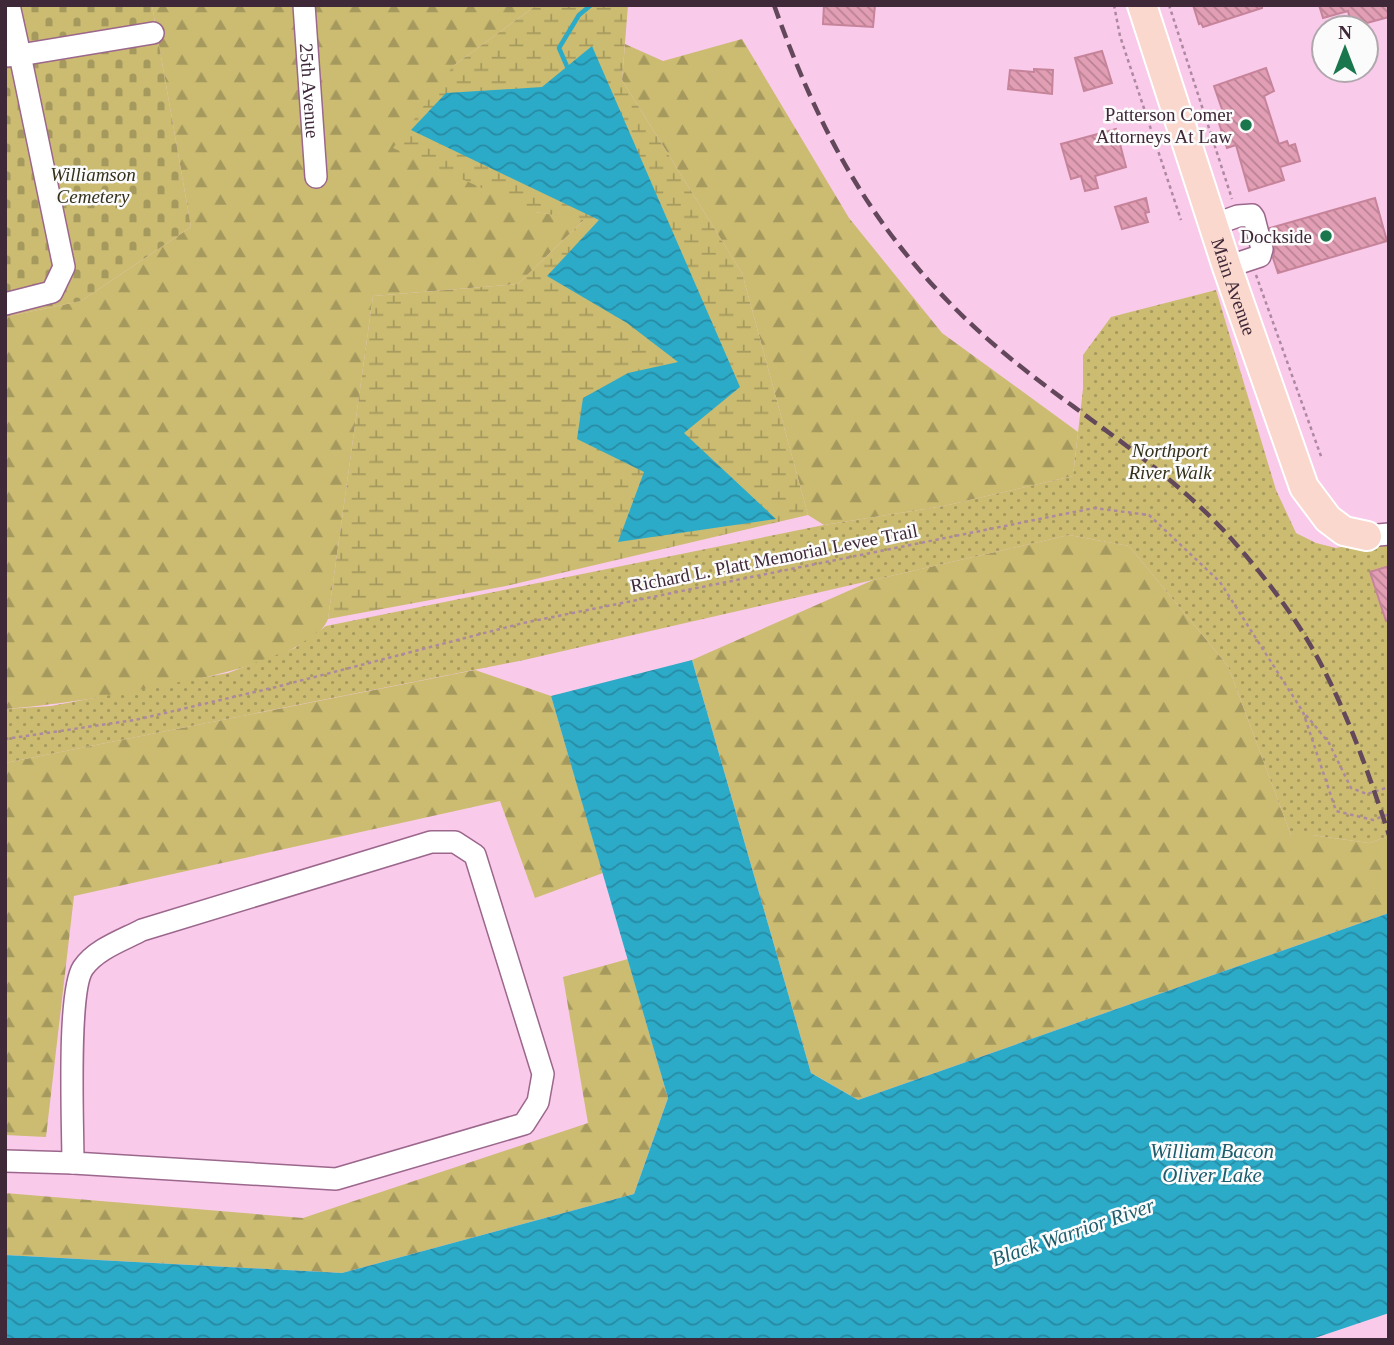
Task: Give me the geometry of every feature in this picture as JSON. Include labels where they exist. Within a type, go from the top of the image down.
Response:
[{"type":"main road","name":"Main Avenue","points":[[1142,5],[1227,267],[1304,487],[1328,519],[1344,531],[1378,535]]},
{"type":"street","points":[[5,304],[52,292],[64,267],[13,55],[9,5]]},
{"type":"street","name":"25th Avenue","points":[[304,5],[316,177]]},
{"type":"street","points":[[13,55],[153,33]]},
{"type":"street","points":[[1213,225],[1237,216],[1252,215],[1254,218],[1262,249],[1260,256],[1227,267]]},
{"type":"street","points":[[5,1161],[336,1179],[524,1124],[538,1102],[543,1074],[475,855],[455,842],[431,842],[142,930],[99,953],[82,969],[74,1001],[73,1163]]},
{"type":"path","points":[[1114,5],[1120,36],[1181,220]]},
{"type":"path","name":"Richard L. Platt Memorial Levee Trail","points":[[5,739],[135,720],[276,687],[523,623],[1094,508],[1149,515],[1220,582],[1303,712],[1336,811],[1373,820],[1389,814]]},
{"type":"path","points":[[1303,712],[1329,743],[1351,788],[1367,794],[1389,787]]},
{"type":"green space","name":"Williamson Cemetery","points":[[5,5],[152,5],[191,227],[81,301],[5,317]]},
{"type":"green space","points":[[152,5],[537,5],[453,66],[535,212],[585,219],[518,284],[373,296],[328,619],[311,638],[277,656],[181,683],[77,701],[5,709],[5,317],[81,301],[191,227]]},
{"type":"green space","points":[[537,5],[628,5],[622,80],[742,273],[808,515],[506,586],[328,619],[373,296],[518,284],[584,220],[535,212],[393,148],[453,66]]},
{"type":"green space","points":[[742,39],[849,218],[942,333],[1078,432],[1073,476],[944,506],[824,525],[808,515],[742,273],[622,80],[625,44],[663,61]]},
{"type":"green space","name":"Northport River Walk","points":[[1216,290],[1276,490],[1296,533],[1316,543],[1336,548],[1389,537],[1389,836],[1369,843],[1312,835],[1291,835],[1228,666],[1129,546],[1069,535],[524,660],[5,763],[5,709],[51,706],[228,673],[295,648],[326,626],[824,525],[944,506],[1073,476],[1083,389],[1083,355],[1111,317]]},
{"type":"green space","points":[[1069,535],[1129,546],[1228,666],[1291,835],[1312,835],[1369,843],[1389,836],[1389,913],[858,1100],[811,1073],[692,660],[873,580]]},
{"type":"green space","points":[[475,670],[551,696],[603,873],[535,898],[500,801],[74,896],[46,1137],[5,1135],[5,763]]},
{"type":"green space","points":[[628,959],[668,1098],[634,1194],[342,1273],[5,1255],[5,1193],[303,1218],[588,1123],[563,977]]},
{"type":"water","points":[[592,46],[740,387],[684,433],[776,519],[618,542],[644,472],[577,439],[583,398],[628,373],[678,362],[627,323],[547,276],[599,220],[411,130],[446,93],[542,87]]},
{"type":"water","name":"William Bacon Oliver Lake","points":[[692,660],[811,1073],[858,1100],[1389,913],[1389,1313],[1309,1340],[5,1340],[5,1255],[342,1273],[634,1194],[668,1098],[551,696]]},
{"type":"building","points":[[824,5],[875,5],[873,27],[823,24]]},
{"type":"building","points":[[1193,5],[1262,5],[1262,8],[1203,27],[1199,24]]},
{"type":"building","points":[[1319,5],[1389,5],[1389,17],[1380,19],[1380,14],[1349,14],[1348,11],[1322,14]]},
{"type":"building","points":[[1102,51],[1112,83],[1084,91],[1075,58]]},
{"type":"building","points":[[1266,68],[1274,91],[1264,96],[1279,144],[1287,141],[1289,146],[1295,144],[1300,161],[1280,167],[1284,180],[1249,191],[1236,145],[1227,148],[1217,117],[1224,115],[1214,86]]},
{"type":"building","points":[[1034,69],[1053,70],[1052,94],[1008,89],[1010,70],[1034,72]]},
{"type":"building","points":[[1116,129],[1126,167],[1095,176],[1098,188],[1085,191],[1081,176],[1071,179],[1061,144]]},
{"type":"building","points":[[1146,198],[1149,212],[1145,213],[1148,222],[1122,229],[1115,207]]},
{"type":"building","name":"Dockside","points":[[1375,198],[1387,241],[1278,273],[1273,258],[1275,246],[1270,228]]},
{"type":"building","points":[[1389,566],[1389,620],[1386,621],[1370,572]]},
{"type":"waterway","points":[[569,71],[559,48],[579,15],[591,5]]},
{"type":"railway","points":[[774,5],[810,95],[852,176],[876,214],[934,287],[1002,352],[1178,487],[1211,517],[1276,593],[1307,640],[1334,691],[1360,752],[1389,835]]},
{"type":"place","name":"Patterson Comer Attorneys At Law","points":[[1246,125]]},
{"type":"place","name":"Dockside","points":[[1326,236]]},
{"type":"water label","name":"Black Warrior River","points":[[1073,1232]]}]
